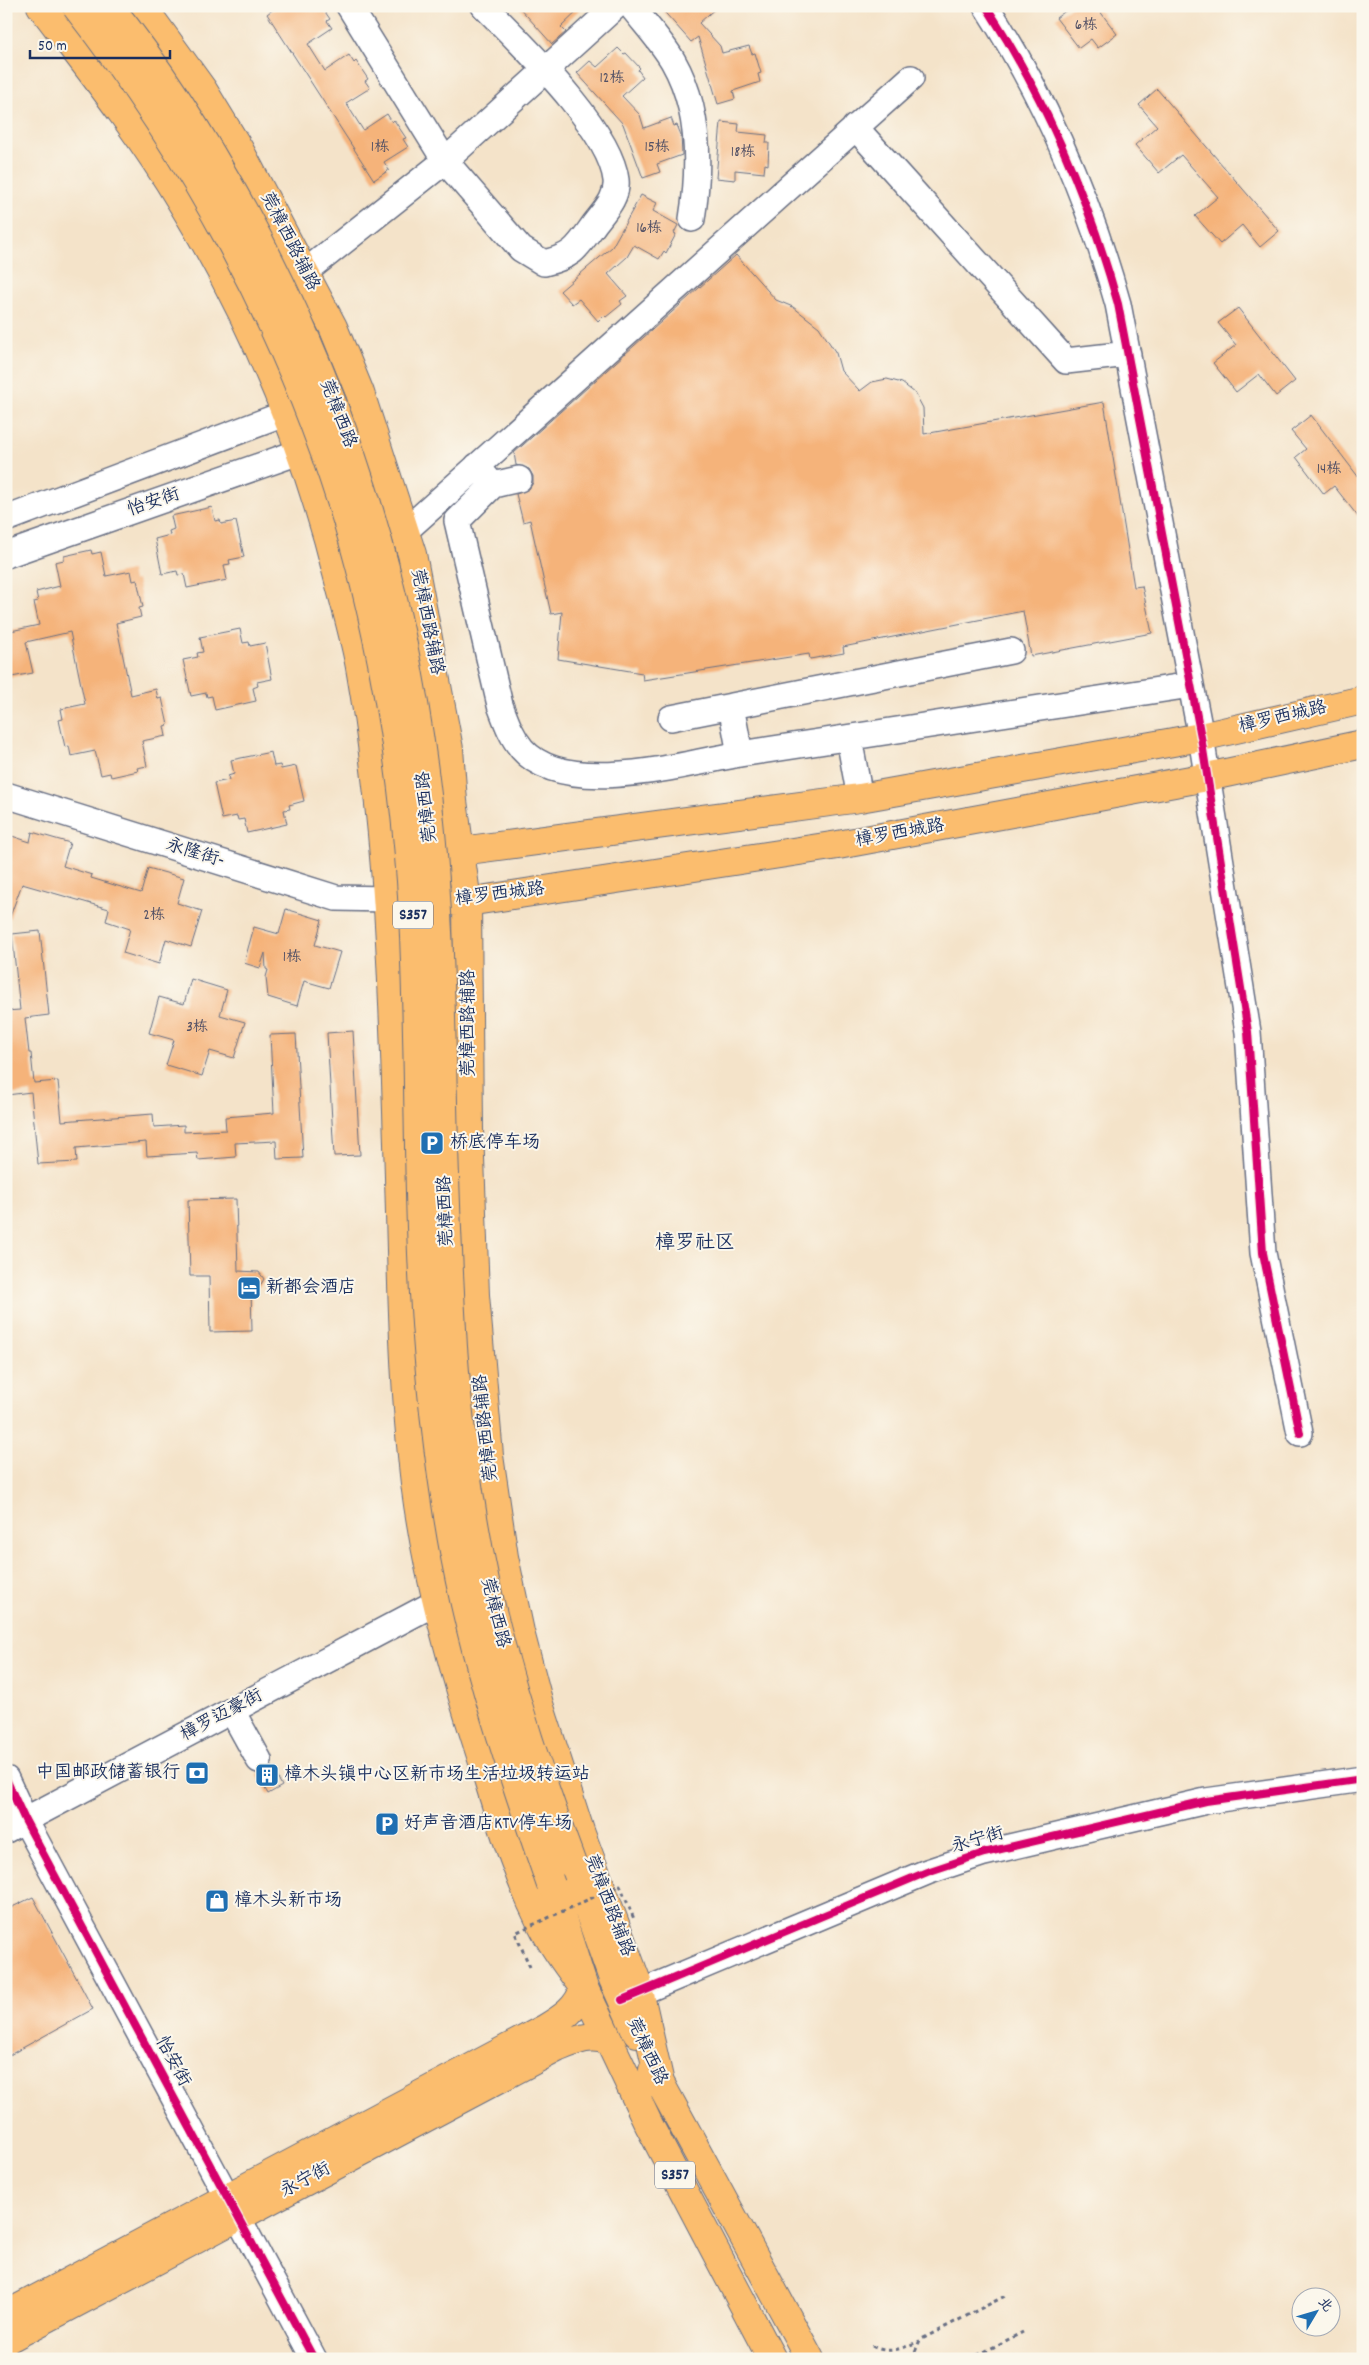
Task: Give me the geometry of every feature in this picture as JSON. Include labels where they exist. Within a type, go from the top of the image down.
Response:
[{"type":"main road","points":[[41,6],[125,117],[180,199],[229,285],[266,360],[288,413],[327,530],[360,667],[380,812],[387,899],[395,1079],[404,1200],[406,1356],[416,1483],[437,1602],[461,1692],[520,1875],[546,1933],[584,1988]]},
{"type":"main road","name":"莞樟西路","points":[[76,6],[136,86],[200,188],[242,264],[293,373],[319,437],[342,504],[360,570],[398,756],[411,876],[415,948],[420,1226],[425,1324],[446,1505],[462,1596],[483,1680],[584,1988],[649,2125],[772,2359]]},
{"type":"main road","name":"莞樟西路","points":[[109,6],[159,74],[204,142],[231,188],[291,303],[315,356],[355,461],[371,511],[386,572],[416,717],[431,834],[439,960],[453,1347],[469,1497],[486,1586],[507,1666],[534,1752],[572,1864],[631,1995]]},
{"type":"main road","name":"莞樟西路辅路","points":[[142,6],[203,90],[239,148],[333,327],[360,393],[412,554],[448,740],[453,801],[467,902],[475,1305],[489,1456],[504,1557],[520,1632],[559,1768],[661,2087]]},
{"type":"main road","name":"樟罗西城路","points":[[387,899],[461,851],[860,798],[1201,737],[1363,700]]},
{"type":"main road","name":"樟罗西城路","points":[[387,899],[467,902],[838,845],[1207,777],[1363,744]]},
{"type":"main road","points":[[395,1079],[407,1053],[419,1044],[432,1042],[446,1045],[457,1052],[465,1063],[469,1076]]},
{"type":"main road","name":"永宁街","points":[[6,2340],[232,2207],[563,2018],[576,2005],[584,1988]]},
{"type":"main road","name":"永宁街","points":[[6,2315],[95,2258],[232,2207],[557,2048],[580,2038],[592,2036],[609,2041]]},
{"type":"main road","name":"莞樟西路","points":[[661,2087],[810,2359]]},
{"type":"street","points":[[349,6],[445,161],[521,249],[544,263],[565,258],[580,244],[614,197],[616,180],[608,152],[591,126],[545,70],[484,6]]},
{"type":"street","points":[[305,272],[445,161],[616,6]]},
{"type":"street","points":[[631,6],[673,62],[689,99],[696,140],[698,184],[692,219]]},
{"type":"street","points":[[986,6],[1028,76],[1068,156],[1104,254],[1128,354],[1201,737],[1248,1032],[1263,1253],[1300,1433]]},
{"type":"street","points":[[405,531],[485,476],[910,78]]},
{"type":"street","points":[[855,128],[1066,362],[1128,354]]},
{"type":"street","name":"怡安街","points":[[6,519],[288,413]]},
{"type":"street","name":"怡安街","points":[[6,555],[302,451]]},
{"type":"street","points":[[485,476],[457,521],[500,705],[509,730],[523,750],[541,763],[560,770],[585,776],[643,772],[740,754],[1191,685]]},
{"type":"street","points":[[485,476],[519,479]]},
{"type":"street","points":[[671,718],[1011,652]]},
{"type":"street","points":[[730,706],[740,754]]},
{"type":"street","points":[[849,738],[860,798]]},
{"type":"street","name":"永隆街-","points":[[6,795],[336,898],[387,899]]},
{"type":"street","name":"樟罗迈豪街","points":[[16,1825],[437,1602]]},
{"type":"street","points":[[232,1711],[259,1760]]},
{"type":"street","name":"永宁街","points":[[631,1995],[927,1872],[984,1853],[1206,1800],[1363,1778]]},
{"type":"street","name":"怡安街","points":[[6,1779],[16,1825],[232,2207],[314,2359]]},
{"type":"path","points":[[530,1967],[515,1933],[620,1885],[634,1919]]},
{"type":"path","points":[[872,2346],[887,2352],[902,2348],[1005,2296]]},
{"type":"path","points":[[970,2359],[1023,2332]]},
{"type":"path","points":[[912,2359],[920,2340]]},
{"type":"building","points":[[278,6],[321,6],[330,19],[327,21],[332,28],[308,44],[325,71],[349,55],[354,63],[356,61],[368,79],[365,81],[370,88],[346,103],[363,130],[387,114],[392,122],[394,120],[406,138],[403,139],[408,147],[384,162],[389,170],[374,180],[267,14]]},
{"type":"building","points":[[518,6],[583,6],[561,27],[566,32],[552,44]]},
{"type":"building","points":[[659,6],[718,6],[699,23],[720,46],[722,53],[749,46],[752,54],[755,53],[761,73],[758,74],[760,82],[733,91],[735,99],[718,104],[698,37],[691,42]]},
{"type":"building","points":[[1072,6],[1096,6],[1117,34],[1098,48],[1091,39],[1079,48],[1056,18]]},
{"type":"building","points":[[618,48],[624,54],[626,53],[640,68],[638,70],[643,77],[622,96],[640,115],[644,128],[671,118],[674,126],[677,125],[681,135],[682,155],[657,164],[660,172],[643,178],[623,124],[577,73],[590,61],[597,67]]},
{"type":"building","points":[[1157,89],[1279,231],[1260,247],[1242,225],[1220,244],[1195,216],[1218,197],[1181,155],[1159,173],[1135,145],[1157,126],[1139,105]]},
{"type":"building","points":[[721,122],[739,124],[738,132],[767,135],[766,143],[769,143],[768,165],[765,164],[764,173],[735,170],[735,180],[716,178]]},
{"type":"building","points":[[641,195],[657,203],[653,211],[678,225],[674,233],[676,234],[666,253],[664,251],[659,259],[634,245],[627,257],[608,274],[627,296],[620,301],[622,304],[598,321],[579,299],[572,304],[560,291],[612,247]]},
{"type":"building","points":[[736,255],[776,300],[793,307],[819,327],[836,353],[841,371],[860,391],[872,382],[887,379],[902,383],[915,393],[923,408],[924,434],[1104,402],[1134,587],[1142,586],[1152,633],[1031,656],[1023,611],[843,647],[844,653],[810,659],[809,654],[643,680],[642,673],[558,659],[562,612],[551,614],[530,520],[523,522],[516,494],[529,489],[533,483],[533,476],[529,469],[516,465],[514,453]]},
{"type":"building","points":[[1238,308],[1295,381],[1276,396],[1259,374],[1236,392],[1213,363],[1236,345],[1218,323]]},
{"type":"building","points":[[1311,415],[1363,483],[1363,523],[1334,486],[1324,494],[1296,457],[1306,449],[1291,431]]},
{"type":"building","points":[[212,507],[215,521],[220,520],[221,524],[236,521],[244,557],[229,560],[230,564],[224,565],[227,580],[187,588],[184,574],[178,575],[177,571],[162,574],[155,539],[170,535],[169,531],[174,529],[171,516]]},
{"type":"building","points":[[91,550],[92,554],[101,552],[106,576],[131,571],[133,581],[137,580],[143,607],[139,608],[141,617],[116,623],[131,695],[156,689],[158,699],[162,698],[168,725],[164,726],[166,736],[142,741],[147,766],[137,768],[138,771],[111,777],[110,773],[101,775],[95,751],[71,756],[69,746],[65,747],[59,720],[63,719],[61,709],[85,704],[70,632],[26,642],[33,673],[6,678],[6,632],[39,625],[34,602],[38,601],[36,592],[60,586],[55,562],[64,560],[64,556]]},
{"type":"building","points":[[240,629],[243,643],[249,642],[250,646],[265,643],[272,679],[257,682],[258,686],[253,688],[256,701],[215,710],[212,696],[207,697],[206,693],[191,696],[183,660],[198,657],[197,653],[203,652],[200,637]]},
{"type":"building","points":[[271,752],[274,766],[280,765],[281,769],[296,766],[304,801],[289,805],[290,809],[284,810],[287,824],[247,833],[244,819],[238,820],[237,816],[222,819],[214,783],[229,780],[228,776],[234,774],[231,760]]},
{"type":"building","points":[[32,832],[70,843],[63,866],[92,875],[91,878],[141,893],[148,868],[184,878],[177,903],[202,911],[191,947],[166,939],[159,964],[123,953],[130,929],[106,921],[109,909],[22,884],[8,922],[6,922],[6,834],[30,842]]},
{"type":"building","points":[[286,909],[322,920],[315,945],[340,952],[329,988],[304,981],[297,1006],[268,997],[266,977],[268,970],[266,969],[265,953],[260,968],[244,963],[254,927],[279,934]]},
{"type":"building","points":[[40,931],[49,1015],[25,1018],[29,1053],[31,1053],[34,1083],[58,1081],[62,1121],[153,1114],[154,1127],[184,1125],[184,1132],[226,1130],[225,1117],[274,1113],[270,1035],[296,1034],[303,1158],[277,1159],[276,1141],[235,1143],[236,1157],[198,1160],[197,1153],[147,1156],[146,1142],[76,1148],[77,1162],[38,1164],[31,1092],[7,1095],[6,1011],[20,1010],[12,934]]},
{"type":"building","points":[[191,979],[227,990],[220,1015],[245,1022],[234,1058],[210,1051],[202,1076],[166,1065],[174,1040],[149,1033],[159,997],[184,1004]]},
{"type":"building","points":[[353,1031],[360,1155],[334,1156],[327,1033]]},
{"type":"building","points":[[236,1199],[238,1271],[259,1272],[264,1279],[260,1286],[251,1288],[252,1331],[210,1332],[209,1276],[190,1276],[188,1200]]},
{"type":"building","name":"樟木头镇中心区新市场生活垃圾转运站","points":[[272,1766],[282,1786],[268,1794],[257,1774],[265,1773]]},
{"type":"building","points":[[33,1897],[93,2009],[6,2057],[6,1910]]},
{"type":"cycle path","points":[[986,6],[1028,77],[1063,150],[1093,225],[1118,304],[1201,737],[1248,1032],[1263,1253],[1300,1433]]},
{"type":"cycle path","points":[[6,1779],[25,1820],[314,2359]]},
{"type":"cycle path","points":[[622,2000],[927,1872],[984,1853],[1206,1801],[1363,1779]]},
{"type":"place","name":"桥底停车场","points":[[432,1143]]},
{"type":"place","name":"新都会酒店","points":[[249,1288]]},
{"type":"place","name":"中国邮政储蓄银行","points":[[197,1773]]},
{"type":"place","name":"樟木头镇中心区新市场生活垃圾转运站","points":[[267,1775]]},
{"type":"place","name":"好声音酒店KTV停车场","points":[[387,1824]]},
{"type":"place","name":"樟木头新市场","points":[[217,1901]]},
{"type":"district","name":"樟罗社区","points":[[695,1244]]}]
